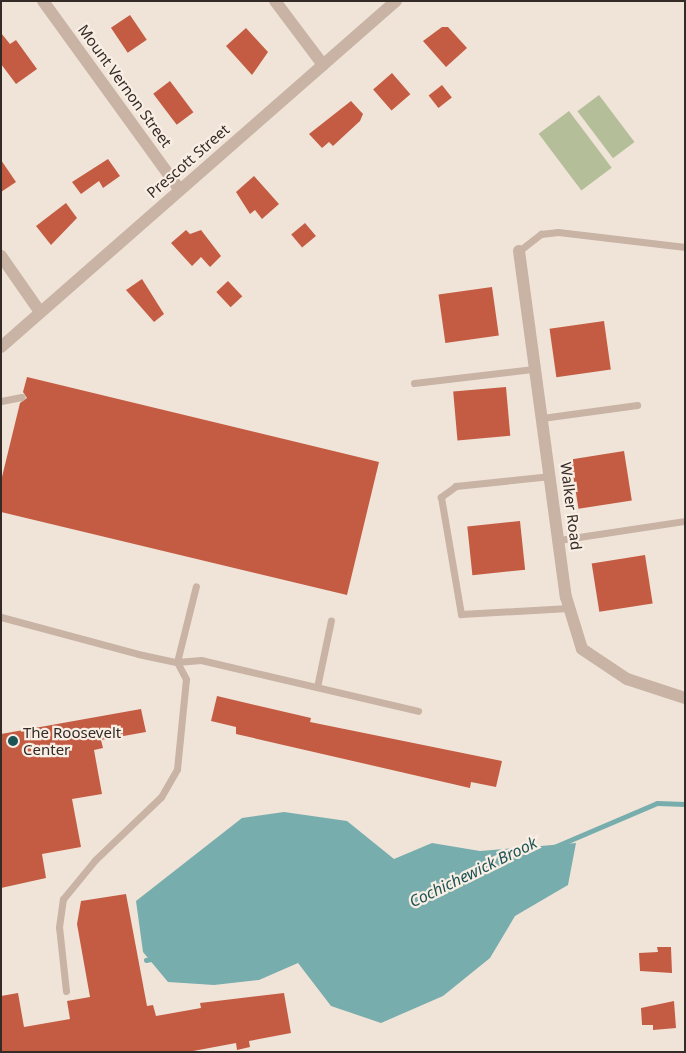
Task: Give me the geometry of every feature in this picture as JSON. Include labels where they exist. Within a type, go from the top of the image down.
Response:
[{"type":"street","name":"Mount Vernon Street","points":[[43,1],[180,190]]},
{"type":"street","points":[[275,1],[323,65]]},
{"type":"street","name":"Prescott Street","points":[[1,347],[396,1]]},
{"type":"street","name":"Walker Road","points":[[519,251],[534,369],[569,608],[582,649],[600,665],[627,679],[685,698]]},
{"type":"street","points":[[1,256],[40,312]]},
{"type":"lane","points":[[519,251],[541,234],[558,232],[685,247]]},
{"type":"lane","points":[[414,383],[534,369]]},
{"type":"lane","points":[[1,401],[22,397]]},
{"type":"lane","points":[[542,418],[637,405]]},
{"type":"lane","points":[[551,476],[456,486],[441,498],[461,614],[569,608]]},
{"type":"lane","points":[[559,540],[684,521]]},
{"type":"lane","points":[[66,990],[58,927],[63,899],[95,860],[161,797],[177,769],[186,679],[176,662],[196,586]]},
{"type":"lane","points":[[1,617],[55,635],[176,662],[201,660],[418,711]]},
{"type":"lane","points":[[317,687],[331,620]]},
{"type":"green space","points":[[599,95],[635,142],[613,158],[577,111]]},
{"type":"green space","points":[[569,111],[612,168],[581,191],[539,134]]},
{"type":"water","points":[[284,812],[347,821],[394,859],[432,843],[480,851],[576,843],[568,885],[515,916],[490,958],[443,996],[381,1023],[331,1006],[298,963],[259,980],[214,985],[168,982],[143,952],[136,901],[242,818]]},
{"type":"building","points":[[130,15],[147,40],[128,53],[111,28]]},
{"type":"building","points":[[442,27],[448,27],[467,48],[446,67],[423,41]]},
{"type":"building","points":[[246,28],[268,52],[252,75],[226,46]]},
{"type":"building","points":[[1,33],[10,44],[16,40],[37,69],[16,84],[1,64]]},
{"type":"building","points":[[392,73],[410,94],[392,111],[373,89]]},
{"type":"building","points":[[170,81],[193,112],[177,125],[153,94]]},
{"type":"building","points":[[442,85],[452,98],[438,108],[429,95]]},
{"type":"building","points":[[351,101],[363,114],[360,121],[333,146],[329,142],[322,148],[309,134]]},
{"type":"building","points":[[108,159],[120,176],[103,188],[99,181],[81,194],[72,182]]},
{"type":"building","points":[[1,160],[16,182],[1,192]]},
{"type":"building","points":[[254,176],[279,204],[262,219],[255,210],[250,214],[236,192]]},
{"type":"building","points":[[66,203],[77,218],[51,245],[36,226]]},
{"type":"building","points":[[305,223],[316,236],[302,248],[291,235]]},
{"type":"building","points":[[186,230],[190,234],[201,230],[221,256],[210,267],[201,257],[192,266],[171,243]]},
{"type":"building","points":[[142,279],[164,314],[154,322],[126,290]]},
{"type":"building","points":[[228,281],[242,296],[231,307],[216,292]]},
{"type":"building","points":[[492,287],[499,336],[445,343],[439,295]]},
{"type":"building","points":[[604,321],[611,370],[556,377],[550,329]]},
{"type":"building","points":[[27,377],[379,462],[347,595],[1,512],[1,481],[20,403],[27,398],[23,392]]},
{"type":"building","points":[[506,387],[510,436],[457,440],[453,392]]},
{"type":"building","points":[[624,451],[632,500],[578,509],[571,459]]},
{"type":"building","points":[[520,521],[525,570],[472,575],[467,527]]},
{"type":"building","points":[[645,555],[653,603],[599,612],[592,563]]},
{"type":"building","points":[[217,696],[311,718],[310,722],[502,761],[496,787],[471,782],[470,788],[236,734],[236,727],[211,721]]},
{"type":"building","points":[[141,709],[146,732],[101,740],[103,748],[94,750],[102,794],[72,799],[81,847],[42,854],[46,878],[1,888],[1,734]]},
{"type":"building","points":[[126,894],[147,1006],[153,1005],[156,1016],[201,1008],[200,1003],[284,993],[291,1033],[249,1041],[250,1047],[237,1050],[236,1043],[188,1052],[1,1052],[1,996],[18,993],[24,1027],[70,1019],[67,1001],[90,997],[77,924],[81,901]]},
{"type":"building","points":[[657,947],[671,947],[672,973],[640,971],[639,953],[658,952]]},
{"type":"building","points":[[674,1001],[676,1028],[653,1030],[653,1025],[642,1025],[641,1008]]},
{"type":"waterway","name":"Cochichewick Brook","points":[[554,847],[657,803],[685,804]]},
{"type":"waterway","name":"Cochichewick Brook","points":[[146,960],[156,958]]},
{"type":"place","name":"The Roosevelt Center","points":[[13,741]]}]
